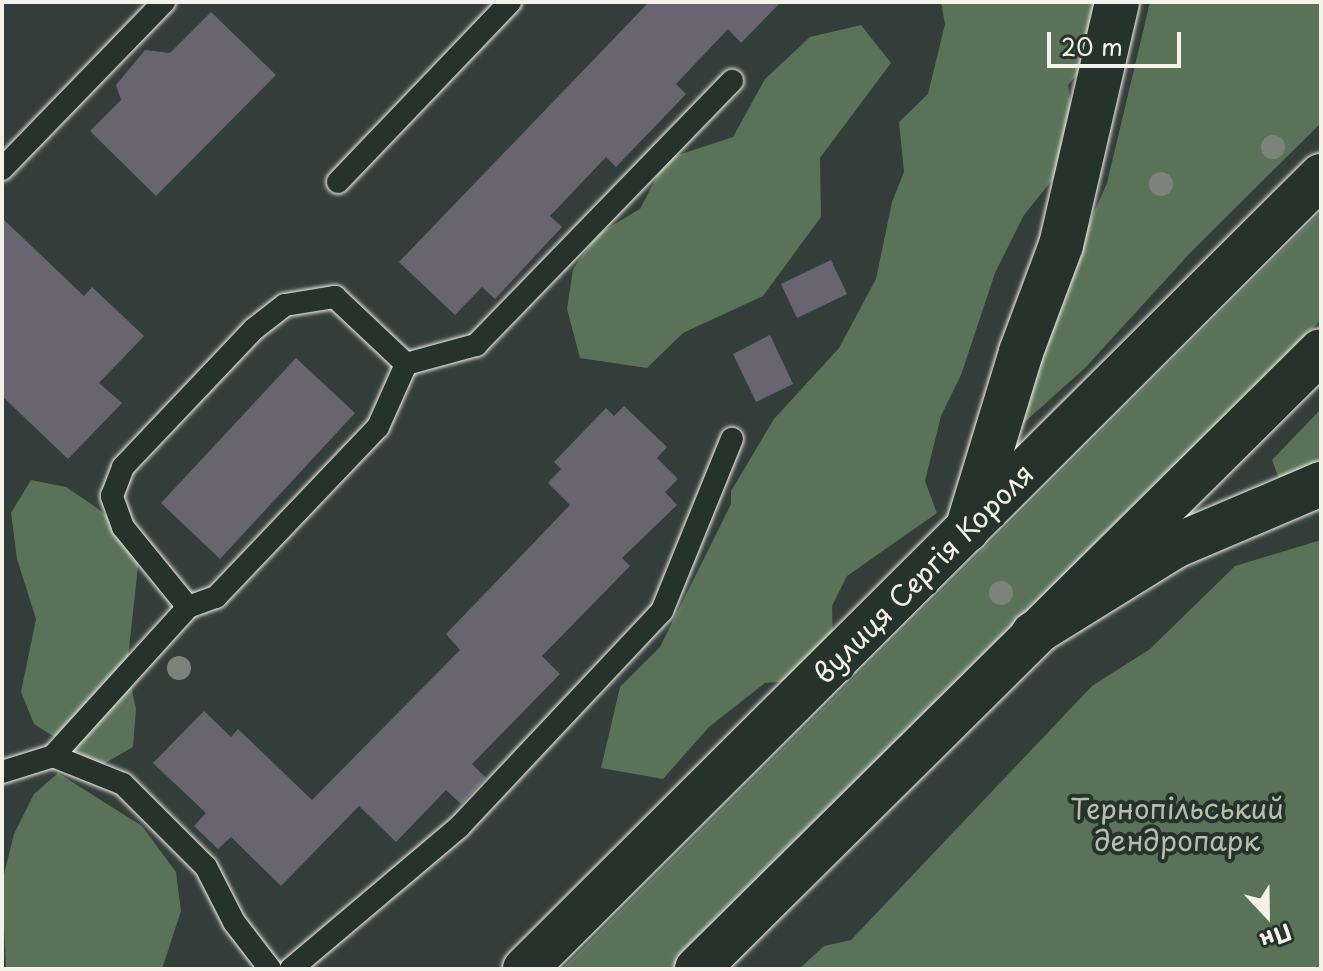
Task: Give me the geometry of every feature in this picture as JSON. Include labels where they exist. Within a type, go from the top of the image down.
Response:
[{"type":"main road","points":[[967,530],[1021,352],[1061,245],[1117,2]]},
{"type":"main road","name":"вулиця Сергія Короля","points":[[525,969],[1321,176]]},
{"type":"main road","points":[[697,969],[1321,351]]},
{"type":"main road","points":[[1033,634],[1175,546],[1321,484]]},
{"type":"lane","points":[[2,169],[164,2]]},
{"type":"lane","points":[[338,182],[510,2]]},
{"type":"lane","points":[[406,364],[476,345],[732,81]]},
{"type":"lane","points":[[188,607],[123,527],[112,496],[123,467],[254,329],[285,305],[335,297],[406,364]]},
{"type":"lane","points":[[2,772],[53,756],[188,607],[216,597],[378,427],[406,364]]},
{"type":"lane","points":[[291,969],[459,827],[662,611],[732,439]]},
{"type":"lane","points":[[53,756],[123,784],[206,867],[234,922],[270,969]]},
{"type":"green space","points":[[941,2],[1104,2],[1105,42],[1068,85],[1077,149],[1024,215],[995,273],[961,375],[941,416],[925,481],[937,513],[847,576],[832,606],[833,641],[789,681],[765,683],[709,727],[663,779],[601,768],[620,687],[660,647],[731,504],[731,491],[774,419],[839,348],[876,279],[892,202],[904,172],[899,122],[928,94],[945,24]]},
{"type":"green space","points":[[1150,2],[1321,2],[1321,123],[1191,252],[1085,368],[1009,436],[1055,300],[1107,183]]},
{"type":"green space","points":[[861,25],[891,63],[820,158],[821,217],[763,296],[683,333],[647,368],[580,358],[567,309],[573,269],[598,234],[640,209],[666,159],[733,137],[765,79],[810,37]]},
{"type":"green space","points":[[1321,212],[1321,320],[672,969],[562,969]]},
{"type":"green space","points":[[1321,409],[1321,468],[1279,479],[1272,460]]},
{"type":"green space","points":[[31,480],[66,487],[97,508],[132,537],[139,557],[127,667],[136,709],[133,747],[100,766],[34,724],[21,692],[36,619],[17,559],[11,513]]},
{"type":"green space","name":"Тернопільський дендропарк","points":[[1321,540],[1321,969],[799,969],[824,946],[851,940],[1092,686],[1150,649],[1235,566]]},
{"type":"green space","points":[[58,773],[142,826],[176,872],[181,911],[162,969],[6,969],[2,882],[14,834],[34,794]]},
{"type":"building","points":[[649,2],[781,2],[741,43],[728,29],[676,84],[686,94],[616,167],[606,157],[550,216],[562,227],[495,299],[482,287],[455,315],[399,262]]},
{"type":"building","points":[[211,12],[276,75],[156,196],[90,131],[121,100],[116,85],[145,50],[170,53]]},
{"type":"building","points":[[2,218],[84,296],[92,287],[144,336],[99,383],[122,403],[68,459],[2,396]]},
{"type":"building","points":[[831,260],[847,294],[797,318],[781,284]]},
{"type":"building","points":[[770,335],[793,384],[756,402],[733,354]]},
{"type":"building","points":[[296,358],[355,413],[220,559],[161,503]]},
{"type":"building","points":[[624,406],[667,447],[657,458],[678,479],[665,492],[677,505],[622,558],[630,566],[542,656],[560,674],[472,764],[486,778],[461,804],[446,790],[396,842],[359,806],[281,886],[231,837],[218,849],[194,826],[206,813],[153,763],[204,711],[231,737],[238,729],[312,800],[460,650],[446,634],[570,505],[548,483],[561,469],[554,462],[606,408],[614,416]]}]
